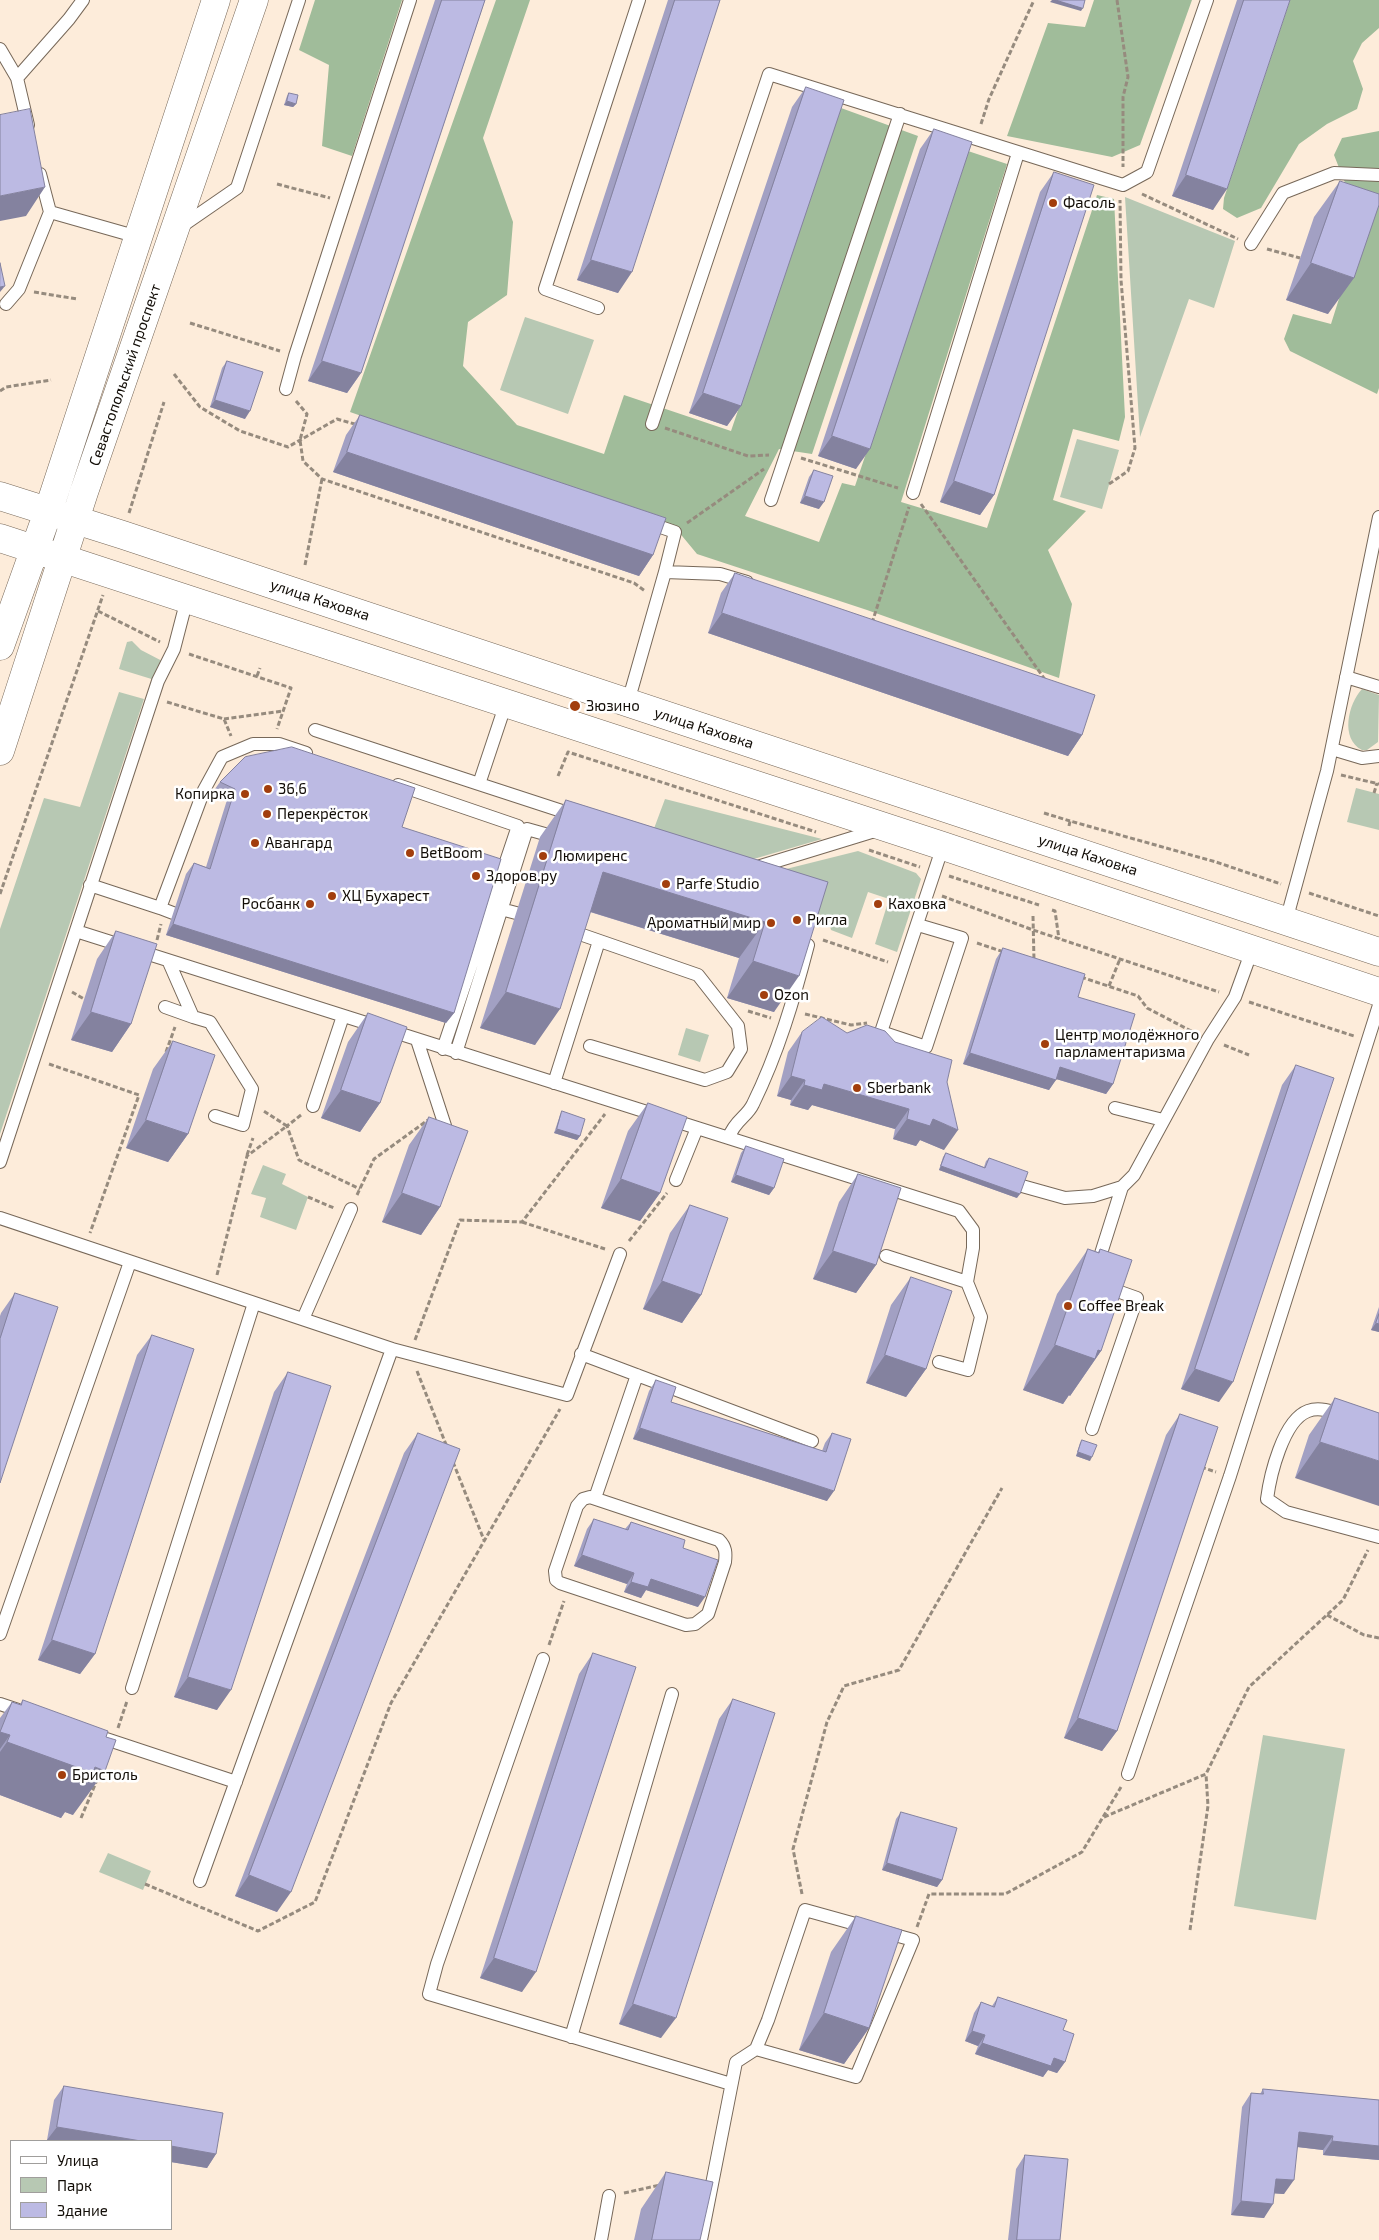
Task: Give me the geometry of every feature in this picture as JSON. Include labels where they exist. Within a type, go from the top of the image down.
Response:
[{"type":"main road","name":"Севастопольский проспект","points":[[0,751],[62,558],[175,231],[188,135],[216,0]]},
{"type":"main road","name":"Севастопольский проспект","points":[[0,646],[48,512],[138,237],[254,0]]},
{"type":"main road","name":"улица Каховка","points":[[0,496],[1379,952]]},
{"type":"main road","points":[[0,538],[886,828],[939,859],[1252,950],[1379,992]]},
{"type":"lane","points":[[17,78],[69,19],[83,0]]},
{"type":"lane","points":[[175,231],[237,188],[299,0]]},
{"type":"lane","points":[[286,389],[410,0]]},
{"type":"lane","points":[[598,308],[545,289],[638,0]]},
{"type":"lane","points":[[652,424],[768,74],[1122,185],[1147,172],[1207,0]]},
{"type":"lane","points":[[0,48],[17,78],[32,140]]},
{"type":"lane","points":[[771,500],[900,114]]},
{"type":"lane","points":[[913,493],[1018,153]]},
{"type":"lane","points":[[6,304],[19,289],[50,212],[36,158]]},
{"type":"lane","points":[[1251,244],[1283,193],[1334,173],[1379,175]]},
{"type":"lane","points":[[50,212],[138,237]]},
{"type":"lane","points":[[1286,921],[1327,771],[1346,677],[1374,566],[1379,517]]},
{"type":"lane","points":[[626,703],[657,601],[675,532],[638,519]]},
{"type":"lane","points":[[665,572],[720,574],[758,586]]},
{"type":"lane","points":[[0,1162],[158,681],[174,649],[187,599]]},
{"type":"lane","points":[[1346,677],[1379,687]]},
{"type":"lane","points":[[479,784],[506,703]]},
{"type":"lane","points":[[315,730],[586,819]]},
{"type":"lane","points":[[90,885],[165,913],[204,790],[222,757],[253,744],[272,744],[316,757]]},
{"type":"lane","points":[[1332,749],[1362,758],[1379,756]]},
{"type":"lane","points":[[389,782],[518,826],[443,1049]]},
{"type":"lane","points":[[742,872],[886,828]]},
{"type":"lane","points":[[456,1052],[527,829],[575,843]]},
{"type":"lane","points":[[918,925],[962,938],[926,1047],[881,1032],[939,859]]},
{"type":"lane","points":[[501,909],[516,913]]},
{"type":"lane","points":[[76,931],[443,1049],[729,1137],[959,1211],[973,1230],[973,1248],[967,1282],[981,1317],[968,1370],[939,1362]]},
{"type":"lane","points":[[571,931],[698,975],[738,1026],[741,1048],[728,1072],[705,1080],[590,1046]]},
{"type":"lane","points":[[729,1137],[734,1125],[752,1106],[781,1038],[811,933]]},
{"type":"lane","points":[[554,1083],[599,940]]},
{"type":"lane","points":[[1092,1429],[1137,1298],[1092,1282],[1122,1187],[1134,1174],[1208,1039],[1235,997],[1252,950]]},
{"type":"lane","points":[[168,960],[193,1017]]},
{"type":"lane","points":[[1128,1774],[1230,1476],[1379,1006]]},
{"type":"lane","points":[[165,1007],[210,1022],[252,1089],[243,1125],[215,1116]]},
{"type":"lane","points":[[313,1106],[342,1016]]},
{"type":"lane","points":[[417,1040],[453,1152]]},
{"type":"lane","points":[[1115,1108],[1164,1120]]},
{"type":"lane","points":[[676,1180],[697,1128]]},
{"type":"lane","points":[[1022,1186],[1065,1198],[1093,1196],[1122,1187]]},
{"type":"lane","points":[[303,1319],[350,1212]]},
{"type":"lane","points":[[0,1218],[392,1349],[567,1395],[620,1254]]},
{"type":"lane","points":[[886,1256],[967,1282]]},
{"type":"lane","points":[[0,1634],[130,1262]]},
{"type":"lane","points":[[132,1688],[254,1303]]},
{"type":"lane","points":[[200,1881],[392,1349]]},
{"type":"lane","points":[[581,1354],[812,1441]]},
{"type":"lane","points":[[595,1498],[637,1375]]},
{"type":"lane","points":[[1352,1418],[1326,1410],[1308,1411],[1294,1420],[1281,1446],[1267,1500],[1286,1512],[1377,1537]]},
{"type":"lane","points":[[595,1498],[719,1540],[724,1546],[725,1562],[708,1614],[702,1621],[686,1625],[560,1583],[556,1580],[555,1571],[577,1506],[583,1499],[595,1498]]},
{"type":"lane","points":[[543,1659],[437,1964],[430,1994],[731,2084]]},
{"type":"lane","points":[[571,2036],[672,1694]]},
{"type":"lane","points":[[0,1704],[38,1716]]},
{"type":"lane","points":[[85,1732],[236,1782]]},
{"type":"lane","points":[[701,2240],[736,2062],[756,2049],[768,2020],[805,1910],[912,1940],[856,2077],[756,2049]]},
{"type":"lane","points":[[601,2240],[609,2196]]},
{"type":"path","points":[[977,139],[989,99],[1034,0]]},
{"type":"path","points":[[1109,484],[1128,470],[1135,448],[1121,280],[1118,207],[1122,185],[1123,98],[1128,77],[1117,0]]},
{"type":"path","points":[[277,184],[331,198]]},
{"type":"path","points":[[1122,185],[1251,244],[1300,258]]},
{"type":"path","points":[[19,289],[78,299]]},
{"type":"path","points":[[190,323],[286,352]]},
{"type":"path","points":[[174,374],[200,407],[240,431],[288,447],[337,419],[360,426]]},
{"type":"path","points":[[0,391],[6,387],[51,380]]},
{"type":"path","points":[[134,498],[164,402]]},
{"type":"path","points":[[307,414],[300,440],[303,461],[322,479],[634,582],[657,601]]},
{"type":"path","points":[[652,424],[748,456],[786,453],[913,493],[1048,683]]},
{"type":"path","points":[[688,522],[786,453]]},
{"type":"path","points":[[305,564],[322,479]]},
{"type":"path","points":[[872,623],[913,493]]},
{"type":"path","points":[[0,894],[98,610],[174,649],[291,688],[280,719]]},
{"type":"path","points":[[257,676],[260,668]]},
{"type":"path","points":[[165,701],[224,719],[283,712]]},
{"type":"path","points":[[224,719],[233,741]]},
{"type":"path","points":[[558,776],[568,752],[842,841],[939,859],[1055,911],[1059,939]]},
{"type":"path","points":[[1327,771],[1378,784],[1374,793]]},
{"type":"path","points":[[1044,813],[1216,862],[1379,916]]},
{"type":"path","points":[[1068,832],[1070,821]]},
{"type":"path","points":[[939,859],[942,898],[1059,939],[1368,1040]]},
{"type":"path","points":[[152,955],[165,913]]},
{"type":"path","points":[[1033,916],[1034,962]]},
{"type":"path","points":[[811,933],[878,959]]},
{"type":"path","points":[[962,938],[1007,953]]},
{"type":"path","points":[[1025,959],[1043,965]]},
{"type":"path","points":[[1109,986],[1120,959]]},
{"type":"path","points":[[1071,974],[1138,996],[1146,1008],[1208,1039],[1249,1055]]},
{"type":"path","points":[[720,1002],[786,1022]]},
{"type":"path","points":[[790,1009],[851,1025],[873,1022]]},
{"type":"path","points":[[165,1056],[179,1012]]},
{"type":"path","points":[[34,1058],[145,1097]]},
{"type":"path","points":[[85,1247],[139,1095]]},
{"type":"path","points":[[522,1222],[614,1102]]},
{"type":"path","points":[[213,1289],[247,1156],[313,1106]]},
{"type":"path","points":[[263,1111],[286,1126],[300,1160],[360,1189]]},
{"type":"path","points":[[308,1196],[350,1212],[374,1159],[440,1112]]},
{"type":"path","points":[[448,1451],[409,1354],[460,1220],[522,1222],[620,1254],[676,1180]]},
{"type":"path","points":[[145,1884],[258,1931],[315,1902],[391,1703],[567,1395]]},
{"type":"path","points":[[452,1460],[484,1540]]},
{"type":"path","points":[[805,1910],[793,1849],[827,1722],[844,1686],[899,1670],[1002,1488]]},
{"type":"path","points":[[1190,1930],[1208,1806],[1206,1774],[1249,1687],[1343,1600],[1377,1537]]},
{"type":"path","points":[[543,1659],[562,1605]]},
{"type":"path","points":[[1327,1615],[1364,1635],[1379,1638]]},
{"type":"path","points":[[114,1741],[132,1688]]},
{"type":"path","points":[[912,1940],[929,1894],[1005,1894],[1082,1852],[1128,1774]]},
{"type":"path","points":[[1104,1817],[1206,1774]]},
{"type":"path","points":[[81,1818],[99,1776]]},
{"type":"path","points":[[609,2196],[666,2184]]},
{"type":"green space","points":[[315,0],[402,0],[352,156],[322,146],[329,65],[299,50]]},
{"type":"green space","points":[[496,0],[530,0],[483,138],[513,222],[507,295],[468,322],[463,366],[517,425],[604,454],[624,395],[731,431],[841,108],[918,136],[812,454],[779,449],[745,516],[819,542],[842,483],[855,486],[968,151],[1007,164],[901,502],[987,528],[1097,195],[1114,199],[1125,417],[1119,441],[1073,429],[1053,500],[1086,511],[1048,550],[1072,604],[1059,678],[867,610],[697,554],[673,525],[350,412]]},
{"type":"green space","points":[[1094,0],[1192,0],[1140,145],[1112,157],[1007,136],[1048,23],[1085,27]]},
{"type":"green space","points":[[1290,0],[1379,0],[1379,28],[1362,43],[1353,61],[1363,89],[1357,109],[1327,124],[1299,144],[1261,208],[1237,218],[1223,209],[1224,198]]},
{"type":"green space","points":[[1379,131],[1379,388],[1377,394],[1290,351],[1284,339],[1293,314],[1331,324],[1362,226],[1334,155],[1342,138]]},
{"type":"green space","points":[[1125,197],[1235,241],[1214,308],[1189,299],[1140,437]]},
{"type":"green space","points":[[525,317],[594,340],[568,414],[500,390]]},
{"type":"green space","points":[[1077,439],[1119,450],[1102,509],[1060,497]]},
{"type":"green space","points":[[132,641],[141,650],[166,663],[158,681],[119,669],[127,642]]},
{"type":"green space","points":[[1362,689],[1379,695],[1378,742],[1367,750],[1362,750],[1355,745],[1349,730],[1350,712],[1357,695]]},
{"type":"green space","points":[[119,692],[144,699],[0,1134],[0,929],[44,798],[80,807]]},
{"type":"green space","points":[[1356,788],[1379,794],[1379,830],[1347,822]]},
{"type":"green space","points":[[665,799],[822,839],[723,868],[649,842]]},
{"type":"green space","points":[[858,851],[916,873],[921,879],[897,952],[875,944],[889,899],[868,892],[852,938],[831,930],[828,917],[775,901],[770,873]]},
{"type":"green space","points":[[686,1028],[709,1035],[700,1062],[678,1055]]},
{"type":"green space","points":[[263,1165],[286,1174],[282,1184],[308,1197],[296,1230],[260,1217],[266,1198],[251,1194]]},
{"type":"green space","points":[[1263,1735],[1345,1749],[1316,1920],[1234,1906]]},
{"type":"green space","points":[[108,1853],[151,1871],[143,1890],[99,1872]]},
{"type":"building","points":[[442,0],[485,0],[361,373],[322,361]]},
{"type":"building","points":[[675,0],[720,0],[632,272],[591,260]]},
{"type":"building","points":[[1056,0],[1085,0],[1083,8]]},
{"type":"building","points":[[1244,0],[1290,0],[1227,189],[1186,175]]},
{"type":"building","points":[[806,87],[844,100],[741,406],[703,393]]},
{"type":"building","points":[[289,93],[298,95],[296,104],[287,101]]},
{"type":"building","points":[[30,109],[45,187],[0,196],[0,115]]},
{"type":"building","points":[[934,129],[972,142],[870,449],[832,436]]},
{"type":"building","points":[[1054,172],[1094,185],[994,495],[954,481]]},
{"type":"building","points":[[1340,181],[1379,194],[1379,205],[1354,278],[1311,263]]},
{"type":"building","points":[[0,263],[5,286],[0,287]]},
{"type":"building","points":[[227,361],[263,372],[250,411],[215,400]]},
{"type":"building","points":[[360,415],[666,518],[653,555],[347,452]]},
{"type":"building","points":[[814,470],[833,476],[824,502],[805,496]]},
{"type":"building","points":[[735,573],[1095,695],[1082,735],[722,613]]},
{"type":"building","name":"ХЦ Бухарест","points":[[292,747],[415,788],[402,827],[501,859],[454,1013],[173,924],[194,863],[210,869],[235,789],[220,782],[245,757]]},
{"type":"building","points":[[566,800],[828,882],[799,976],[753,961],[765,922],[603,872],[560,1009],[506,992]]},
{"type":"building","points":[[116,931],[157,944],[131,1024],[91,1012]]},
{"type":"building","name":"Центр молодёжного парламентаризма","points":[[1003,948],[1085,974],[1078,997],[1135,1014],[1113,1084],[1060,1067],[1056,1080],[970,1053]]},
{"type":"building","points":[[368,1013],[407,1027],[380,1103],[341,1090]]},
{"type":"building","points":[[822,1017],[847,1033],[867,1025],[885,1031],[895,1042],[952,1060],[947,1082],[958,1130],[933,1119],[930,1126],[907,1119],[909,1109],[824,1084],[822,1090],[804,1085],[805,1080],[791,1076],[802,1032]]},
{"type":"building","points":[[173,1041],[215,1055],[188,1134],[146,1120]]},
{"type":"building","points":[[1296,1065],[1334,1078],[1233,1382],[1195,1369]]},
{"type":"building","points":[[648,1103],[687,1117],[660,1193],[621,1179]]},
{"type":"building","points":[[562,1111],[585,1119],[580,1136],[557,1129]]},
{"type":"building","points":[[429,1117],[468,1131],[440,1207],[402,1193]]},
{"type":"building","points":[[746,1146],[784,1159],[774,1188],[736,1175]]},
{"type":"building","points":[[946,1153],[985,1168],[989,1158],[1028,1172],[1020,1194],[941,1166]]},
{"type":"building","points":[[858,1174],[901,1188],[876,1265],[833,1251]]},
{"type":"building","points":[[690,1205],[728,1218],[701,1295],[662,1281]]},
{"type":"building","points":[[1088,1249],[1099,1253],[1100,1249],[1132,1260],[1101,1351],[1098,1350],[1095,1359],[1055,1345]]},
{"type":"building","points":[[911,1277],[952,1291],[926,1369],[885,1355]]},
{"type":"building","points":[[15,1293],[58,1307],[0,1483],[0,1339]]},
{"type":"building","points":[[152,1335],[194,1349],[95,1654],[52,1640]]},
{"type":"building","points":[[288,1372],[331,1386],[231,1690],[188,1677]]},
{"type":"building","points":[[656,1380],[676,1387],[671,1402],[826,1452],[832,1433],[851,1439],[834,1491],[640,1428]]},
{"type":"building","points":[[1335,1398],[1379,1413],[1379,1461],[1320,1442]]},
{"type":"building","points":[[1180,1414],[1218,1427],[1117,1731],[1078,1718]]},
{"type":"building","points":[[418,1433],[460,1449],[291,1892],[249,1875]]},
{"type":"building","points":[[1082,1440],[1097,1445],[1092,1457],[1078,1452]]},
{"type":"building","points":[[594,1519],[628,1530],[631,1522],[685,1540],[683,1548],[718,1560],[705,1597],[651,1579],[648,1587],[631,1582],[634,1573],[582,1555]]},
{"type":"building","points":[[593,1653],[636,1667],[536,1972],[494,1958]]},
{"type":"building","points":[[733,1699],[775,1713],[676,2018],[633,2004]]},
{"type":"building","points":[[23,1700],[108,1731],[106,1737],[116,1740],[105,1771],[95,1767],[93,1773],[7,1742],[10,1735],[0,1732],[12,1702],[21,1705]]},
{"type":"building","points":[[901,1812],[957,1828],[942,1880],[887,1863]]},
{"type":"building","points":[[856,1916],[902,1930],[869,2028],[824,2013]]},
{"type":"building","points":[[998,1997],[1067,2020],[1063,2030],[1074,2034],[1065,2062],[1054,2058],[1051,2066],[982,2043],[985,2035],[972,2031],[981,2002],[994,2007]]},
{"type":"building","points":[[64,2086],[223,2113],[216,2154],[172,2146],[172,2140],[135,2140],[57,2127]]},
{"type":"building","points":[[1263,2089],[1379,2100],[1379,2146],[1332,2141],[1333,2136],[1299,2132],[1294,2180],[1276,2179],[1273,2204],[1241,2201],[1251,2093],[1263,2094]]},
{"type":"building","points":[[1025,2155],[1068,2159],[1060,2240],[1017,2240]]},
{"type":"building","points":[[666,2172],[713,2182],[700,2240],[652,2240]]},
{"type":"place","name":"Фасоль","points":[[1053,203]]},
{"type":"place","name":"Зюзино","points":[[575,706]]},
{"type":"place","name":"36,6","points":[[268,789]]},
{"type":"place","name":"Копирка","points":[[245,794]]},
{"type":"place","name":"Перекрёсток","points":[[267,814]]},
{"type":"place","name":"Авангард","points":[[255,843]]},
{"type":"place","name":"BetBoom","points":[[410,853]]},
{"type":"place","name":"Люмиренс","points":[[543,856]]},
{"type":"place","name":"Здоров.ру","points":[[476,876]]},
{"type":"place","name":"Parfe Studio","points":[[666,884]]},
{"type":"place","name":"ХЦ Бухарест","points":[[332,896]]},
{"type":"place","name":"Росбанк","points":[[310,904]]},
{"type":"place","name":"Каховка","points":[[878,904]]},
{"type":"place","name":"Ригла","points":[[797,920]]},
{"type":"place","name":"Ароматный мир","points":[[771,923]]},
{"type":"place","name":"Ozon","points":[[764,995]]},
{"type":"place","name":"Центр молодёжного парламентаризма","points":[[1045,1044]]},
{"type":"place","name":"Sberbank","points":[[857,1088]]},
{"type":"place","name":"Coffee Break","points":[[1068,1306]]},
{"type":"place","name":"Бристоль","points":[[62,1775]]}]
